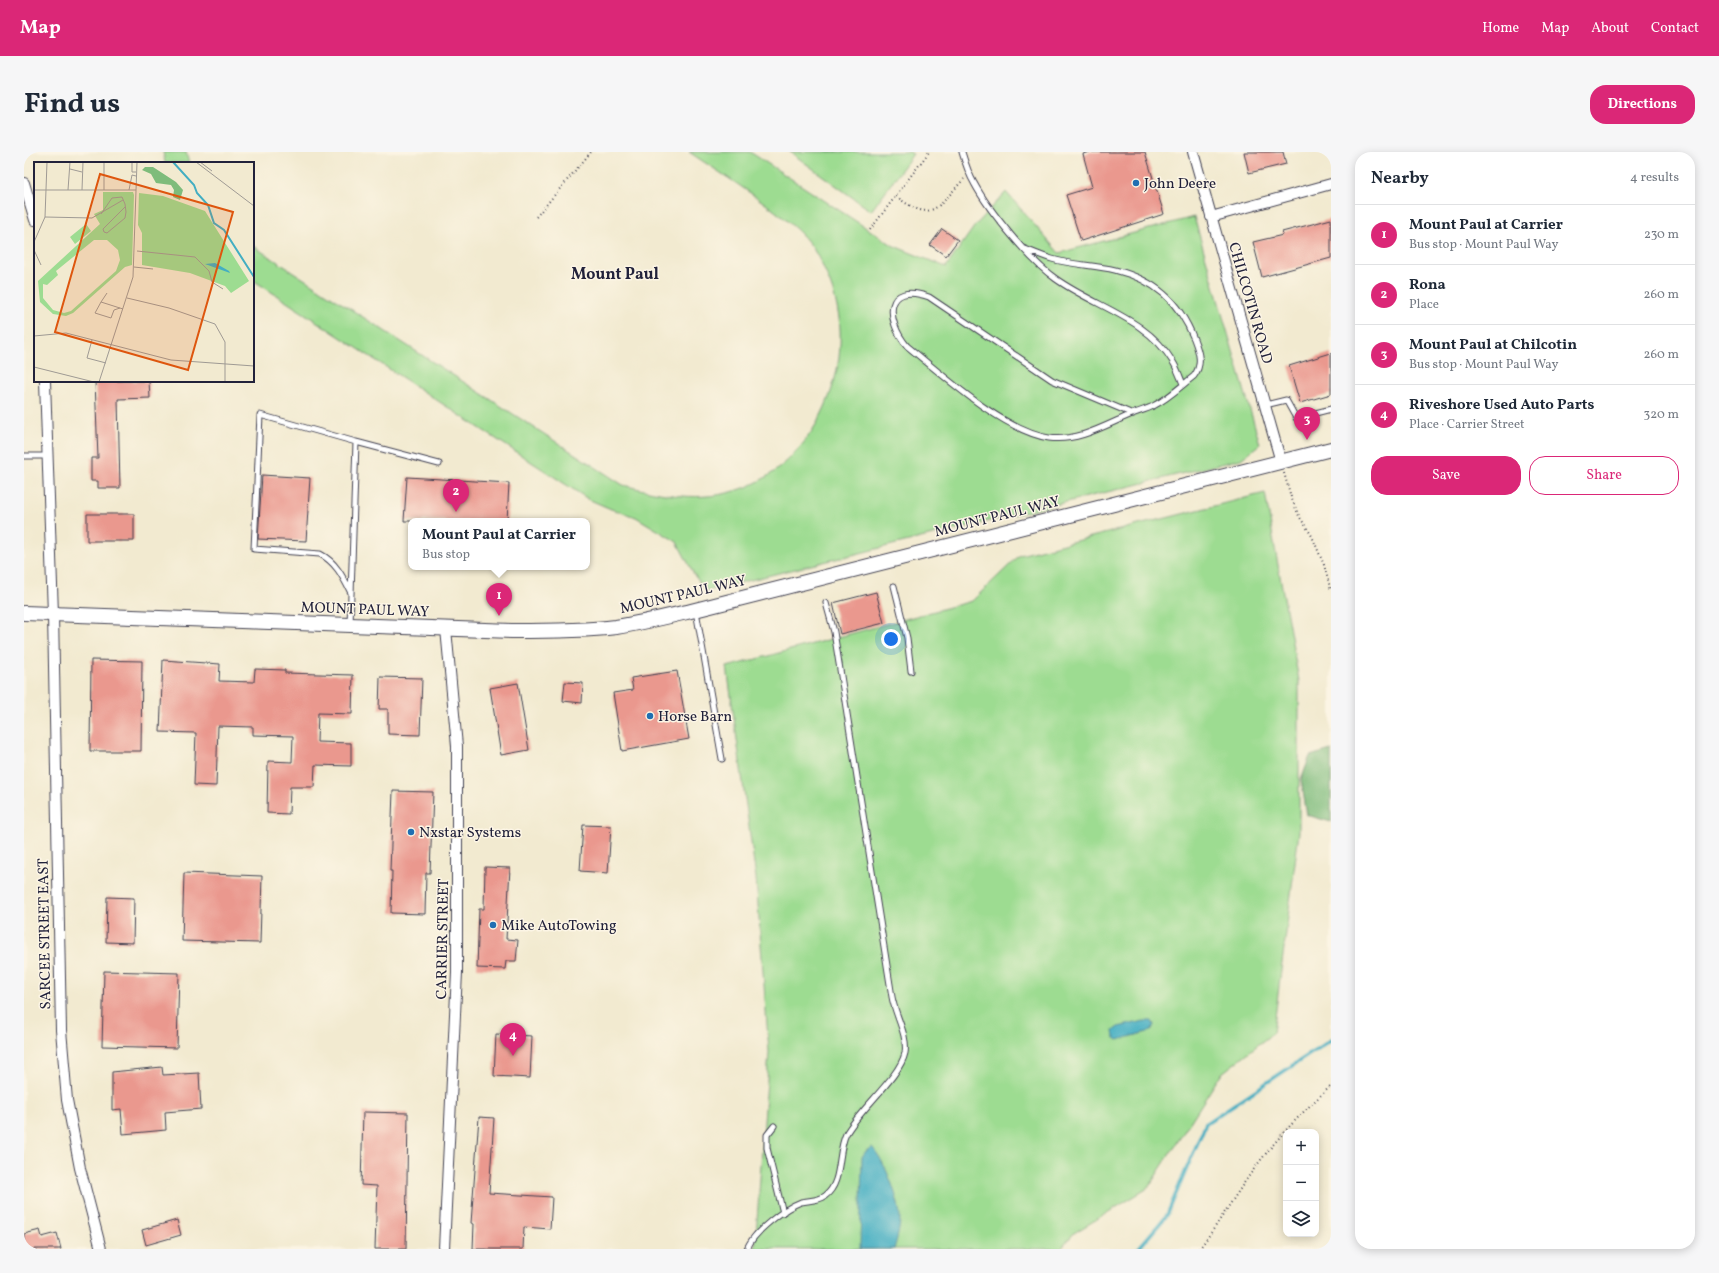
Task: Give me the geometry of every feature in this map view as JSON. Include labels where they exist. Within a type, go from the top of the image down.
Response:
[{"type":"street","name":"CHILCOTIN ROAD","points":[[1193,152],[1281,462]]},
{"type":"street","points":[[24,183],[34,217]]},
{"type":"street","points":[[1211,217],[1331,184]]},
{"type":"street","name":"SARCEE STREET EAST","points":[[45,382],[53,614],[61,1030],[66,1100],[80,1168],[101,1249]]},
{"type":"street","name":"MOUNT PAUL WAY","points":[[24,613],[512,631],[577,630],[616,627],[652,621],[1331,449]]},
{"type":"street","name":"CARRIER STREET","points":[[444,1249],[457,972],[457,746],[446,629]]},
{"type":"lane","points":[[962,152],[969,174],[991,208],[1040,268],[1078,294],[1132,321],[1145,330],[1173,362],[1183,384]]},
{"type":"lane","points":[[1023,248],[1052,259],[1115,270],[1138,278],[1169,297],[1182,314],[1199,353],[1200,366],[1198,371],[1155,406],[1134,414],[1076,436],[1050,438],[1039,436],[1019,428],[974,399],[907,346],[898,335],[893,323],[892,309],[897,298],[906,294],[916,293],[929,298],[1052,380],[1134,414]]},
{"type":"lane","points":[[1265,404],[1286,400],[1296,418],[1331,409]]},
{"type":"lane","points":[[351,592],[338,569],[328,558],[320,554],[254,549],[260,415],[439,464]]},
{"type":"lane","points":[[350,626],[356,442]]},
{"type":"lane","points":[[24,456],[47,456]]},
{"type":"lane","points":[[894,586],[907,638],[911,671]]},
{"type":"lane","points":[[747,1249],[752,1238],[760,1230],[783,1213],[796,1204],[825,1196],[830,1191],[834,1183],[845,1136],[853,1122],[898,1068],[904,1054],[905,1043],[892,997],[834,632],[826,603]]},
{"type":"lane","points":[[696,610],[722,759]]},
{"type":"lane","points":[[774,1126],[767,1135],[767,1148],[783,1213]]},
{"type":"path","points":[[536,217],[591,152]]},
{"type":"path","points":[[923,152],[927,155]]},
{"type":"path","points":[[870,230],[929,152]]},
{"type":"path","points":[[896,196],[911,208],[922,212],[930,211],[939,205],[969,174]]},
{"type":"path","points":[[1281,462],[1291,497],[1299,516],[1312,536],[1324,565],[1331,591]]},
{"type":"path","points":[[1199,1249],[1249,1176],[1280,1135],[1307,1106],[1331,1086]]},
{"type":"green space","points":[[163,152],[186,152],[189,162],[165,162]]},
{"type":"green space","points":[[689,152],[750,152],[894,246],[946,267],[974,227],[1006,192],[1059,253],[1194,217],[1260,444],[1241,459],[706,591],[695,576],[677,542],[636,517],[611,509],[588,499],[254,281],[254,247],[623,485],[653,492],[682,496],[711,496],[741,489],[765,478],[786,462],[804,442],[818,420],[830,395],[837,370],[840,344],[839,318],[836,300],[823,266],[814,250],[791,224],[738,184]]},
{"type":"green space","points":[[790,152],[909,152],[913,154],[871,211]]},
{"type":"green space","points":[[1265,493],[1299,681],[1299,832],[1273,1033],[1221,1074],[1148,1188],[1074,1233],[1061,1249],[755,1249],[769,1052],[756,878],[727,667],[972,601],[1020,555]]},
{"type":"green space","points":[[1331,750],[1331,822],[1307,815],[1301,780],[1310,756]]},
{"type":"water","points":[[1144,1021],[1152,1021],[1154,1025],[1151,1031],[1118,1040],[1114,1037],[1113,1031],[1118,1027]]},
{"type":"water","points":[[872,1147],[886,1170],[899,1210],[900,1222],[894,1249],[860,1249],[862,1157],[866,1151]]},
{"type":"building","points":[[1089,152],[1145,152],[1164,214],[1081,241],[1066,195],[1092,187],[1083,154]]},
{"type":"building","points":[[1244,152],[1283,152],[1286,164],[1249,173]]},
{"type":"building","points":[[1331,219],[1331,258],[1262,277],[1253,242],[1283,235],[1282,232]]},
{"type":"building","points":[[942,229],[958,240],[946,256],[930,245]]},
{"type":"building","points":[[1331,353],[1331,394],[1300,403],[1289,366]]},
{"type":"building","points":[[95,382],[149,382],[150,398],[118,399],[120,488],[98,488],[98,481],[91,481],[91,458],[98,458]]},
{"type":"building","points":[[262,475],[310,478],[306,541],[258,539]]},
{"type":"building","points":[[407,477],[509,483],[507,518],[408,518],[408,521],[404,521]]},
{"type":"building","points":[[87,514],[134,514],[134,541],[87,541]]},
{"type":"building","points":[[876,592],[884,623],[840,634],[833,603]]},
{"type":"building","points":[[91,660],[142,661],[141,751],[90,751]]},
{"type":"building","points":[[163,660],[220,664],[219,681],[254,682],[255,669],[285,670],[285,673],[353,675],[352,714],[318,713],[317,742],[351,743],[351,766],[315,765],[314,787],[290,787],[289,814],[267,813],[268,761],[292,762],[293,736],[253,735],[253,727],[218,726],[216,786],[194,785],[196,733],[160,732]]},
{"type":"building","name":"Horse Barn","points":[[677,671],[689,739],[622,751],[613,693],[633,690],[631,678]]},
{"type":"building","points":[[380,677],[422,678],[420,735],[388,734],[388,709],[379,709]]},
{"type":"building","points":[[565,682],[583,683],[582,703],[563,701]]},
{"type":"building","points":[[518,683],[529,750],[501,755],[490,688]]},
{"type":"building","name":"Nxstar Systems","points":[[393,791],[433,792],[430,873],[426,873],[425,914],[391,913],[392,871],[390,871]]},
{"type":"building","points":[[583,825],[611,826],[608,873],[580,871]]},
{"type":"building","name":"Mike AutoTowing","points":[[485,867],[510,868],[506,939],[518,940],[516,961],[506,961],[505,969],[477,968],[479,909],[484,909]]},
{"type":"building","points":[[184,873],[262,876],[260,943],[182,941]]},
{"type":"building","points":[[107,897],[134,898],[133,943],[106,942]]},
{"type":"building","points":[[104,971],[179,973],[177,1048],[102,1046]]},
{"type":"building","points":[[496,1034],[532,1036],[530,1078],[494,1076]]},
{"type":"building","points":[[162,1067],[163,1075],[199,1073],[201,1109],[165,1112],[166,1130],[123,1134],[121,1109],[112,1110],[112,1072]]},
{"type":"building","points":[[363,1112],[408,1113],[406,1249],[375,1249],[377,1186],[361,1185]]},
{"type":"building","points":[[479,1117],[494,1118],[489,1193],[552,1197],[550,1229],[524,1227],[523,1249],[473,1249],[474,1224],[471,1223]]},
{"type":"building","points":[[177,1220],[181,1235],[146,1245],[142,1230]]},
{"type":"building","points":[[40,1230],[42,1237],[57,1233],[61,1249],[24,1249],[24,1234]]},
{"type":"waterway","points":[[1138,1249],[1167,1215],[1206,1123],[1331,1040]]},
{"type":"place","name":"John Deere","points":[[1136,183]]},
{"type":"place","name":"Mount Paul at Chilcotin","points":[[1307,440]]},
{"type":"place","name":"Rona","points":[[456,512]]},
{"type":"place","name":"Mount Paul at Carrier","points":[[499,616]]},
{"type":"place","name":"Horse Barn","points":[[650,716]]},
{"type":"place","name":"Nxstar Systems","points":[[411,832]]},
{"type":"place","name":"Mike AutoTowing","points":[[493,925]]},
{"type":"place","name":"Riveshore Used Auto Parts","points":[[513,1056]]},
{"type":"district","name":"Mount Paul","points":[[615,273]]}]
